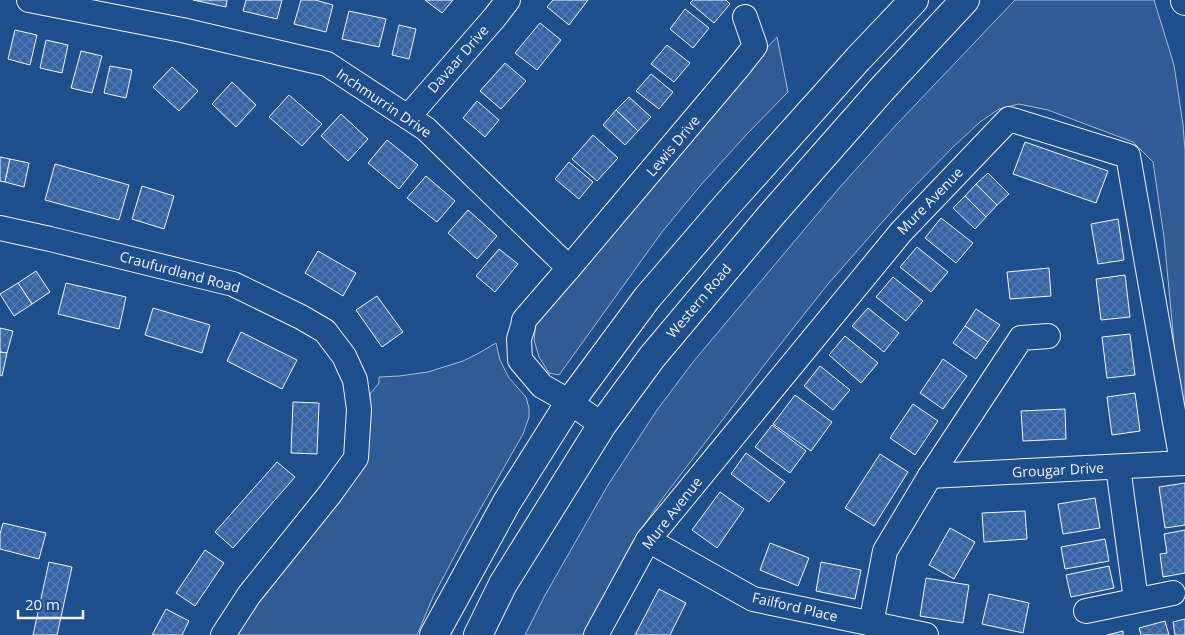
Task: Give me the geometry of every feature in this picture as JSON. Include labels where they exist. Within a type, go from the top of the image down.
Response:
[{"type":"main road","points":[[434,635],[507,502],[570,402],[647,298],[727,205],[858,59],[914,0]]},
{"type":"main road","name":"Western Road","points":[[478,635],[503,584],[602,425],[652,357],[773,213],[883,88],[965,0]]},
{"type":"street","name":"Inchmurrin Drive","points":[[29,0],[71,4],[327,64],[426,129],[570,268]]},
{"type":"street","name":"Davaar Drive","points":[[408,118],[508,0]]},
{"type":"street","name":"Lewis Drive","points":[[570,268],[755,46],[745,17]]},
{"type":"street","name":"Mure Avenue","points":[[596,635],[648,540],[901,232],[1009,119],[1128,156],[1183,463]]},
{"type":"street","name":"Craufurdland Road","points":[[0,228],[233,284],[301,317],[325,331],[344,356],[355,380],[359,409],[356,458],[330,494],[249,594],[223,635]]},
{"type":"street","points":[[570,268],[524,320],[519,339],[520,360],[542,386],[570,402],[602,425]]},
{"type":"street","points":[[871,624],[886,551],[930,476],[1021,338],[1048,336]]},
{"type":"street","name":"Grougar Drive","points":[[930,476],[1183,463]]},
{"type":"street","points":[[1118,467],[1136,600]]},
{"type":"street","name":"Failford Place","points":[[648,540],[753,599],[926,635]]},
{"type":"street","points":[[1086,611],[1173,593]]},
{"type":"shaded area","points":[[1015,0],[1154,0],[1174,65],[1185,150],[1185,443],[1179,404],[1164,237],[1153,162],[1133,142],[1048,110],[1019,104],[999,109],[980,122],[907,194],[828,284],[662,499],[633,541],[583,635],[525,635],[544,597],[608,485],[657,410],[693,362],[840,187]]},
{"type":"shaded area","points":[[777,37],[788,92],[700,186],[662,232],[559,375],[549,373],[539,357],[534,340],[536,322],[738,79]]},
{"type":"shaded area","points":[[496,343],[500,360],[509,378],[526,397],[529,417],[523,434],[433,597],[417,635],[234,635],[368,439],[371,415],[370,394],[379,383],[379,377],[428,372],[463,361]]},
{"type":"building","points":[[193,0],[227,0],[226,7]]},
{"type":"building","points":[[246,0],[282,0],[277,19],[243,11]]},
{"type":"building","points":[[301,0],[315,0],[333,5],[326,32],[294,24]]},
{"type":"building","points":[[425,0],[453,0],[442,13]]},
{"type":"building","points":[[553,0],[588,0],[569,25],[547,7]]},
{"type":"building","points":[[693,0],[726,0],[730,4],[714,23],[690,3]]},
{"type":"building","points":[[685,9],[709,28],[693,48],[670,29]]},
{"type":"building","points":[[349,11],[386,19],[379,47],[342,39]]},
{"type":"building","points":[[540,23],[561,40],[537,70],[515,53]]},
{"type":"building","points":[[399,25],[416,29],[409,59],[392,55]]},
{"type":"building","points":[[15,30],[37,35],[30,65],[8,59]]},
{"type":"building","points":[[46,40],[68,45],[62,73],[40,68]]},
{"type":"building","points":[[667,45],[690,63],[674,82],[651,64]]},
{"type":"building","points":[[81,51],[102,56],[92,93],[71,88]]},
{"type":"building","points":[[505,63],[526,81],[501,109],[480,91]]},
{"type":"building","points":[[110,66],[132,70],[126,98],[104,93]]},
{"type":"building","points":[[172,67],[198,91],[179,111],[153,87]]},
{"type":"building","points":[[651,74],[673,92],[659,109],[636,91]]},
{"type":"building","points":[[232,82],[256,105],[236,127],[212,104]]},
{"type":"building","points":[[289,95],[322,124],[302,146],[269,117]]},
{"type":"building","points":[[629,97],[651,117],[638,131],[616,110]]},
{"type":"building","points":[[477,101],[499,120],[485,137],[463,118]]},
{"type":"building","points":[[616,110],[638,131],[625,145],[603,125]]},
{"type":"building","points":[[341,114],[368,139],[348,161],[321,136]]},
{"type":"building","points":[[593,135],[618,158],[597,181],[572,159]]},
{"type":"building","points":[[387,140],[418,165],[399,189],[368,163]]},
{"type":"building","points":[[1025,142],[1108,171],[1096,203],[1013,174]]},
{"type":"building","points":[[0,157],[10,159],[5,182],[0,181]]},
{"type":"building","points":[[10,159],[29,163],[24,187],[5,182]]},
{"type":"building","points":[[569,162],[593,182],[579,199],[555,179]]},
{"type":"building","points":[[55,164],[129,185],[119,220],[45,200]]},
{"type":"building","points":[[988,173],[1009,194],[997,205],[976,184]]},
{"type":"building","points":[[426,176],[455,201],[437,222],[407,198]]},
{"type":"building","points":[[976,184],[997,205],[986,217],[965,196]]},
{"type":"building","points":[[142,186],[174,196],[164,229],[132,219]]},
{"type":"building","points":[[965,196],[986,217],[975,229],[953,208]]},
{"type":"building","points":[[468,210],[497,236],[477,259],[448,233]]},
{"type":"building","points":[[941,218],[973,243],[956,263],[925,238]]},
{"type":"building","points":[[1118,219],[1124,260],[1098,264],[1091,224]]},
{"type":"building","points":[[917,247],[948,272],[931,292],[900,267]]},
{"type":"building","points":[[499,249],[518,264],[495,292],[476,276]]},
{"type":"building","points":[[318,251],[356,273],[343,296],[305,273]]},
{"type":"building","points":[[1049,268],[1051,296],[1010,299],[1007,272]]},
{"type":"building","points":[[36,271],[50,292],[32,304],[18,283]]},
{"type":"building","points":[[1125,275],[1130,317],[1101,320],[1096,279]]},
{"type":"building","points":[[893,277],[923,301],[906,321],[876,297]]},
{"type":"building","points":[[18,283],[32,304],[14,316],[0,294]]},
{"type":"building","points":[[66,283],[126,297],[119,329],[58,314]]},
{"type":"building","points":[[377,296],[403,332],[382,347],[356,310]]},
{"type":"building","points":[[153,308],[210,325],[202,353],[145,335]]},
{"type":"building","points":[[868,308],[899,333],[884,352],[852,326]]},
{"type":"building","points":[[976,309],[1000,325],[988,342],[965,326]]},
{"type":"building","points":[[965,326],[988,342],[976,359],[953,343]]},
{"type":"building","points":[[0,328],[13,331],[7,353],[0,352]]},
{"type":"building","points":[[241,332],[297,360],[282,389],[227,361]]},
{"type":"building","points":[[1130,334],[1135,375],[1107,378],[1102,337]]},
{"type":"building","points":[[845,336],[878,363],[861,383],[829,355]]},
{"type":"building","points":[[0,352],[7,353],[2,376],[0,375]]},
{"type":"building","points":[[943,359],[967,376],[943,409],[920,393]]},
{"type":"building","points":[[820,366],[850,390],[833,410],[804,386]]},
{"type":"building","points":[[1135,393],[1140,431],[1112,435],[1107,397]]},
{"type":"building","points":[[795,395],[832,422],[811,451],[773,424]]},
{"type":"building","points":[[293,402],[319,403],[317,454],[291,453]]},
{"type":"building","points":[[913,404],[938,421],[915,455],[890,438]]},
{"type":"building","points":[[1065,409],[1066,439],[1023,441],[1021,411]]},
{"type":"building","points":[[772,425],[806,451],[790,473],[755,447]]},
{"type":"building","points":[[746,453],[785,482],[769,502],[731,474]]},
{"type":"building","points":[[880,454],[908,472],[874,526],[845,508]]},
{"type":"building","points":[[277,462],[295,477],[233,548],[215,532]]},
{"type":"building","points":[[1185,483],[1185,525],[1165,528],[1159,487]]},
{"type":"building","points":[[720,492],[744,509],[717,548],[692,530]]},
{"type":"building","points":[[1095,498],[1100,528],[1063,534],[1058,504]]},
{"type":"building","points":[[1025,511],[1027,539],[984,542],[982,513]]},
{"type":"building","points":[[3,523],[46,533],[39,559],[0,549],[0,534]]},
{"type":"building","points":[[950,528],[975,542],[954,579],[929,565]]},
{"type":"building","points":[[1185,530],[1185,573],[1163,577],[1160,554],[1167,553],[1164,534]]},
{"type":"building","points":[[1105,539],[1109,561],[1065,569],[1061,547]]},
{"type":"building","points":[[770,543],[809,558],[798,586],[760,570]]},
{"type":"building","points":[[205,550],[224,563],[195,606],[176,593]]},
{"type":"building","points":[[49,562],[72,567],[57,635],[33,635]]},
{"type":"building","points":[[821,562],[861,570],[855,599],[816,591]]},
{"type":"building","points":[[1109,566],[1114,588],[1071,597],[1066,575]]},
{"type":"building","points":[[926,578],[969,585],[963,623],[920,616]]},
{"type":"building","points":[[659,589],[686,603],[670,635],[635,635]]},
{"type":"building","points":[[989,594],[1029,603],[1023,633],[982,624]]},
{"type":"building","points":[[166,609],[189,621],[182,635],[152,635]]},
{"type":"building","points":[[1185,619],[1185,635],[1175,635],[1173,622]]},
{"type":"building","points":[[1165,621],[1169,635],[1141,635],[1139,628]]},
{"type":"building","points":[[1123,631],[1123,635],[1107,635]]}]
